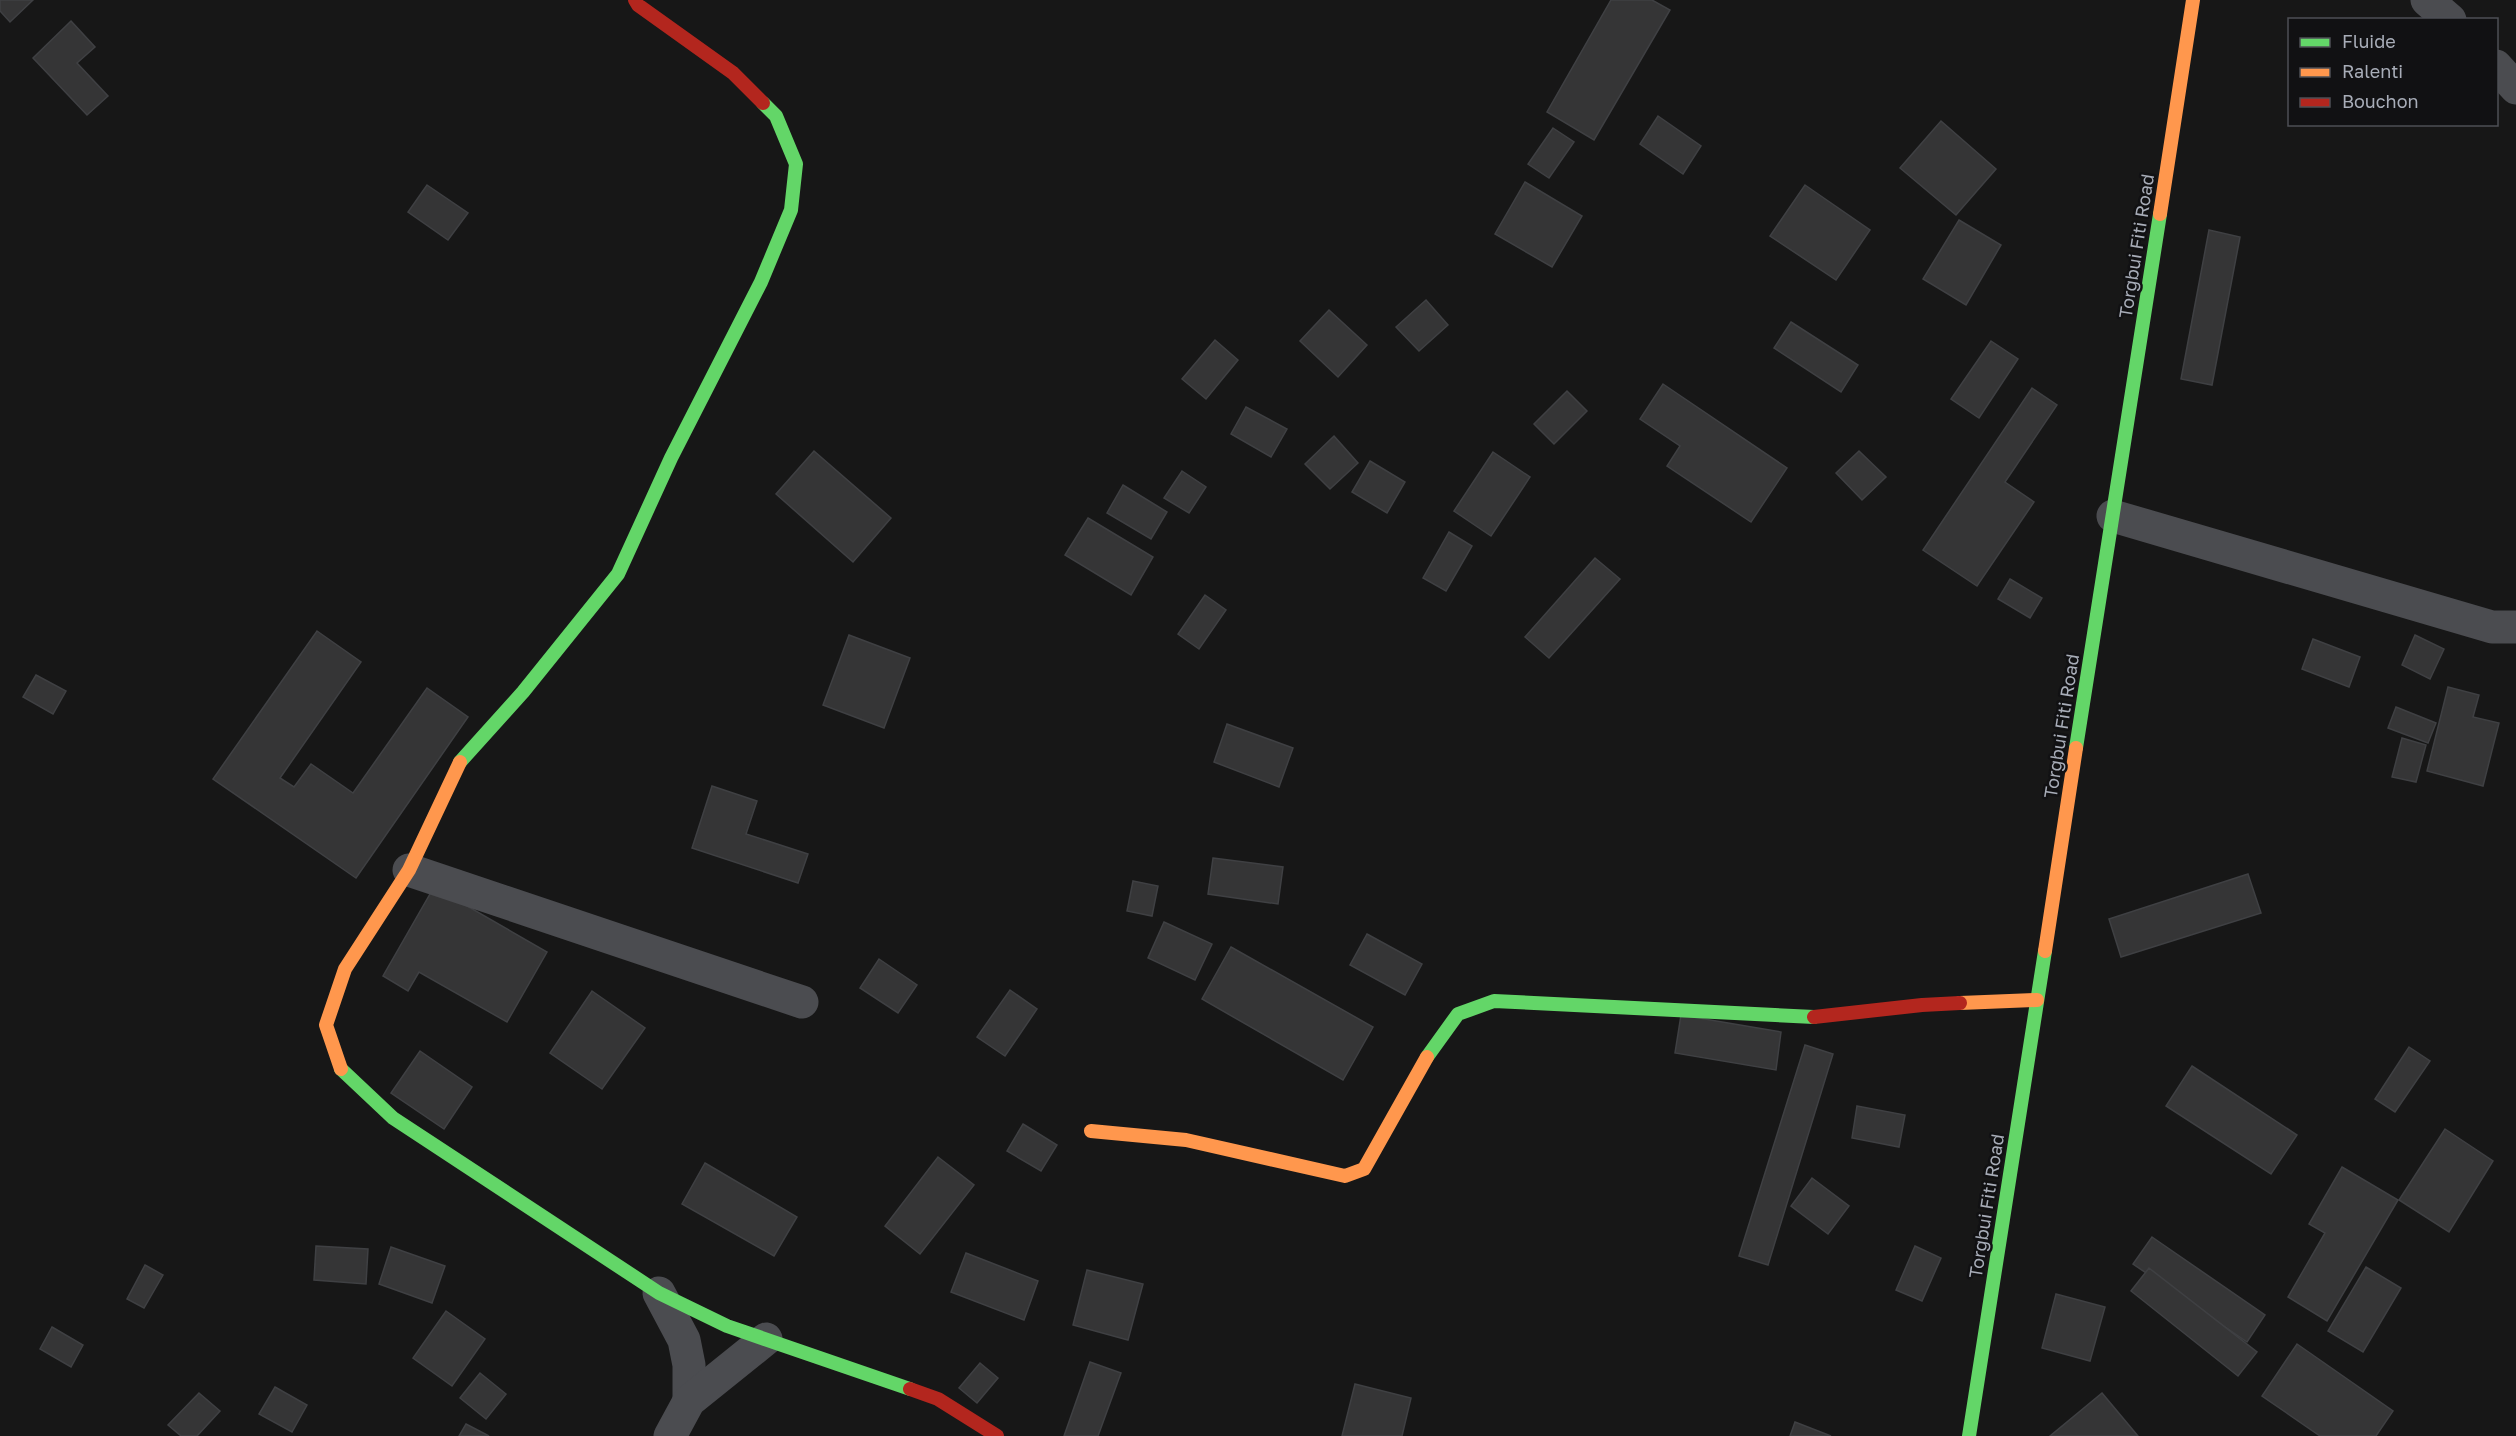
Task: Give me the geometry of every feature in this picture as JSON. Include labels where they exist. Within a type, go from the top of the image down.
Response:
[{"type":"street","points":[[635,0],[638,5],[733,73],[777,116],[796,164],[791,210],[761,282],[671,458],[618,574],[523,692],[461,759],[409,870],[345,969],[326,1025],[340,1068],[393,1118],[659,1293],[727,1326],[938,1399],[997,1436]]},
{"type":"street","name":"Torgbui Fiti Road","points":[[1969,1436],[2193,0]]},
{"type":"street","points":[[2427,0],[2448,18]]},
{"type":"street","points":[[2498,68],[2516,88]]},
{"type":"street","points":[[2113,516],[2492,627],[2516,627]]},
{"type":"street","points":[[409,870],[802,1002]]},
{"type":"street","points":[[1091,1131],[1186,1140],[1345,1176],[1364,1168],[1431,1049],[1458,1014],[1494,1001],[1809,1018],[1922,1005],[2037,1000]]},
{"type":"street","points":[[659,1293],[684,1340],[689,1365],[689,1401]]},
{"type":"street","points":[[670,1436],[689,1401],[765,1339]]},
{"type":"building","points":[[0,0],[33,0],[10,22],[0,11]]},
{"type":"building","points":[[1611,0],[1652,0],[1670,10],[1594,140],[1547,112]]},
{"type":"building","points":[[71,21],[95,47],[77,63],[108,96],[87,115],[33,58]]},
{"type":"building","points":[[1658,116],[1701,146],[1683,174],[1640,144]]},
{"type":"building","points":[[1941,121],[1996,169],[1956,215],[1900,168]]},
{"type":"building","points":[[1553,128],[1574,142],[1549,178],[1528,164]]},
{"type":"building","points":[[1525,182],[1582,216],[1552,267],[1495,234]]},
{"type":"building","points":[[427,185],[468,213],[448,240],[408,212]]},
{"type":"building","points":[[1805,185],[1870,230],[1836,280],[1770,236]]},
{"type":"building","points":[[1959,220],[2001,245],[1966,305],[1923,279]]},
{"type":"building","points":[[2209,230],[2240,237],[2212,385],[2181,379]]},
{"type":"building","points":[[1426,300],[1448,325],[1419,351],[1396,327]]},
{"type":"building","points":[[1329,310],[1367,345],[1338,377],[1300,341]]},
{"type":"building","points":[[1791,322],[1858,365],[1841,392],[1774,348]]},
{"type":"building","points":[[1215,340],[1238,360],[1206,399],[1182,379]]},
{"type":"building","points":[[1991,341],[2018,359],[1979,418],[1951,399]]},
{"type":"building","points":[[1663,384],[1787,468],[1751,522],[1667,466],[1680,446],[1640,419]]},
{"type":"building","points":[[2032,388],[2057,405],[2005,482],[2034,502],[1977,586],[1923,550]]},
{"type":"building","points":[[1567,391],[1587,411],[1554,444],[1534,424]]},
{"type":"building","points":[[1246,407],[1287,429],[1271,457],[1231,434]]},
{"type":"building","points":[[1334,436],[1358,463],[1330,489],[1305,464]]},
{"type":"building","points":[[814,451],[891,518],[853,562],[776,494]]},
{"type":"building","points":[[1859,451],[1886,477],[1862,500],[1836,473]]},
{"type":"building","points":[[1493,452],[1530,477],[1491,536],[1454,511]]},
{"type":"building","points":[[1370,461],[1405,482],[1387,513],[1352,492]]},
{"type":"building","points":[[1182,471],[1206,487],[1189,513],[1164,498]]},
{"type":"building","points":[[1123,485],[1167,512],[1151,539],[1107,513]]},
{"type":"building","points":[[1088,518],[1153,557],[1131,595],[1065,555]]},
{"type":"building","points":[[1449,532],[1472,546],[1446,591],[1423,578]]},
{"type":"building","points":[[1595,558],[1620,579],[1549,658],[1525,637]]},
{"type":"building","points":[[2010,579],[2042,598],[2030,618],[1998,599]]},
{"type":"building","points":[[1205,595],[1226,610],[1199,649],[1178,634]]},
{"type":"building","points":[[317,631],[361,662],[280,778],[294,787],[311,764],[353,793],[427,688],[468,717],[356,878],[213,779]]},
{"type":"building","points":[[849,635],[910,658],[884,728],[823,705]]},
{"type":"building","points":[[2415,635],[2444,649],[2430,679],[2402,665]]},
{"type":"building","points":[[2313,639],[2360,657],[2349,687],[2302,669]]},
{"type":"building","points":[[36,675],[66,691],[53,714],[23,697]]},
{"type":"building","points":[[2448,687],[2479,695],[2473,717],[2499,723],[2483,786],[2427,771]]},
{"type":"building","points":[[2396,707],[2436,723],[2428,743],[2388,728]]},
{"type":"building","points":[[1227,724],[1293,748],[1279,787],[1214,762]]},
{"type":"building","points":[[2402,738],[2426,745],[2416,782],[2392,777]]},
{"type":"building","points":[[712,786],[757,801],[746,834],[808,854],[798,883],[692,848]]},
{"type":"building","points":[[1213,858],[1283,867],[1278,904],[1208,894]]},
{"type":"building","points":[[2248,874],[2261,913],[2121,957],[2109,919]]},
{"type":"building","points":[[1133,881],[1158,886],[1152,916],[1127,911]]},
{"type":"building","points":[[434,887],[547,952],[507,1022],[419,972],[408,991],[383,976]]},
{"type":"building","points":[[1164,922],[1212,944],[1195,980],[1148,958]]},
{"type":"building","points":[[1367,934],[1422,964],[1405,995],[1350,965]]},
{"type":"building","points":[[1231,947],[1373,1027],[1343,1080],[1202,999]]},
{"type":"building","points":[[879,959],[917,985],[898,1013],[860,988]]},
{"type":"building","points":[[1010,990],[1037,1009],[1005,1056],[977,1037]]},
{"type":"building","points":[[592,991],[645,1028],[602,1089],[550,1053]]},
{"type":"building","points":[[1681,1015],[1781,1032],[1776,1070],[1675,1053]]},
{"type":"building","points":[[1805,1045],[1833,1054],[1768,1265],[1739,1256]]},
{"type":"building","points":[[2409,1047],[2430,1061],[2395,1112],[2375,1099]]},
{"type":"building","points":[[420,1051],[472,1087],[444,1129],[391,1093]]},
{"type":"building","points":[[2192,1066],[2297,1135],[2271,1174],[2166,1106]]},
{"type":"building","points":[[1857,1106],[1905,1115],[1899,1147],[1852,1138]]},
{"type":"building","points":[[1023,1124],[1057,1145],[1041,1171],[1007,1151]]},
{"type":"building","points":[[2445,1129],[2493,1161],[2449,1232],[2399,1200]]},
{"type":"building","points":[[938,1157],[974,1185],[920,1254],[885,1226]]},
{"type":"building","points":[[705,1163],[797,1217],[774,1256],[682,1204]]},
{"type":"building","points":[[2342,1167],[2398,1200],[2327,1321],[2288,1297],[2325,1233],[2309,1224]]},
{"type":"building","points":[[1812,1178],[1849,1206],[1828,1234],[1791,1206]]},
{"type":"building","points":[[2152,1237],[2265,1315],[2247,1342],[2133,1264]]},
{"type":"building","points":[[316,1246],[368,1249],[366,1284],[314,1280]]},
{"type":"building","points":[[1915,1246],[1941,1258],[1922,1301],[1896,1290]]},
{"type":"building","points":[[391,1247],[445,1266],[432,1303],[379,1284]]},
{"type":"building","points":[[966,1253],[1038,1281],[1024,1320],[951,1292]]},
{"type":"building","points":[[145,1265],[163,1275],[144,1308],[127,1299]]},
{"type":"building","points":[[2366,1267],[2401,1288],[2363,1352],[2328,1331]]},
{"type":"building","points":[[2149,1268],[2257,1352],[2238,1376],[2131,1291]]},
{"type":"building","points":[[1087,1270],[1143,1284],[1128,1340],[1073,1325]]},
{"type":"building","points":[[2056,1294],[2105,1307],[2090,1361],[2042,1348]]},
{"type":"building","points":[[446,1311],[485,1339],[452,1386],[413,1358]]},
{"type":"building","points":[[52,1327],[83,1345],[71,1367],[40,1349]]},
{"type":"building","points":[[2297,1344],[2393,1411],[2376,1436],[2320,1436],[2262,1396]]},
{"type":"building","points":[[1090,1362],[1121,1373],[1098,1436],[1064,1436]]},
{"type":"building","points":[[980,1363],[998,1378],[977,1403],[959,1388]]},
{"type":"building","points":[[480,1373],[506,1394],[486,1419],[460,1398]]},
{"type":"building","points":[[1355,1384],[1411,1398],[1402,1436],[1342,1436]]},
{"type":"building","points":[[275,1387],[307,1405],[292,1432],[259,1414]]},
{"type":"building","points":[[199,1393],[220,1411],[197,1436],[181,1436],[168,1425]]},
{"type":"building","points":[[2102,1393],[2138,1436],[2050,1436]]},
{"type":"building","points":[[1795,1422],[1831,1436],[1790,1436]]},
{"type":"building","points":[[466,1424],[489,1436],[459,1436]]},
{"type":"traffic: fast","points":[[460,762],[523,692],[618,574],[671,458],[761,282],[791,210],[796,164],[776,116],[763,103]]},
{"type":"traffic: fast","points":[[2076,748],[2160,214]]},
{"type":"traffic: fast","points":[[1969,1436],[2045,951]]},
{"type":"traffic: fast","points":[[1427,1057],[1458,1014],[1494,1001],[1814,1017]]},
{"type":"traffic: fast","points":[[341,1069],[393,1118],[659,1293],[727,1326],[910,1389]]},
{"type":"traffic: slow","points":[[2160,214],[2193,0]]},
{"type":"traffic: slow","points":[[2045,951],[2076,748]]},
{"type":"traffic: slow","points":[[341,1069],[326,1025],[345,969],[409,870],[460,762]]},
{"type":"traffic: slow","points":[[1960,1003],[2037,1000]]},
{"type":"traffic: slow","points":[[1091,1131],[1186,1140],[1345,1176],[1364,1169],[1427,1057]]},
{"type":"traffic: jam","points":[[635,0],[638,5],[733,73],[763,103]]},
{"type":"traffic: jam","points":[[1814,1017],[1960,1003]]},
{"type":"traffic: jam","points":[[910,1389],[938,1399],[997,1436]]}]
